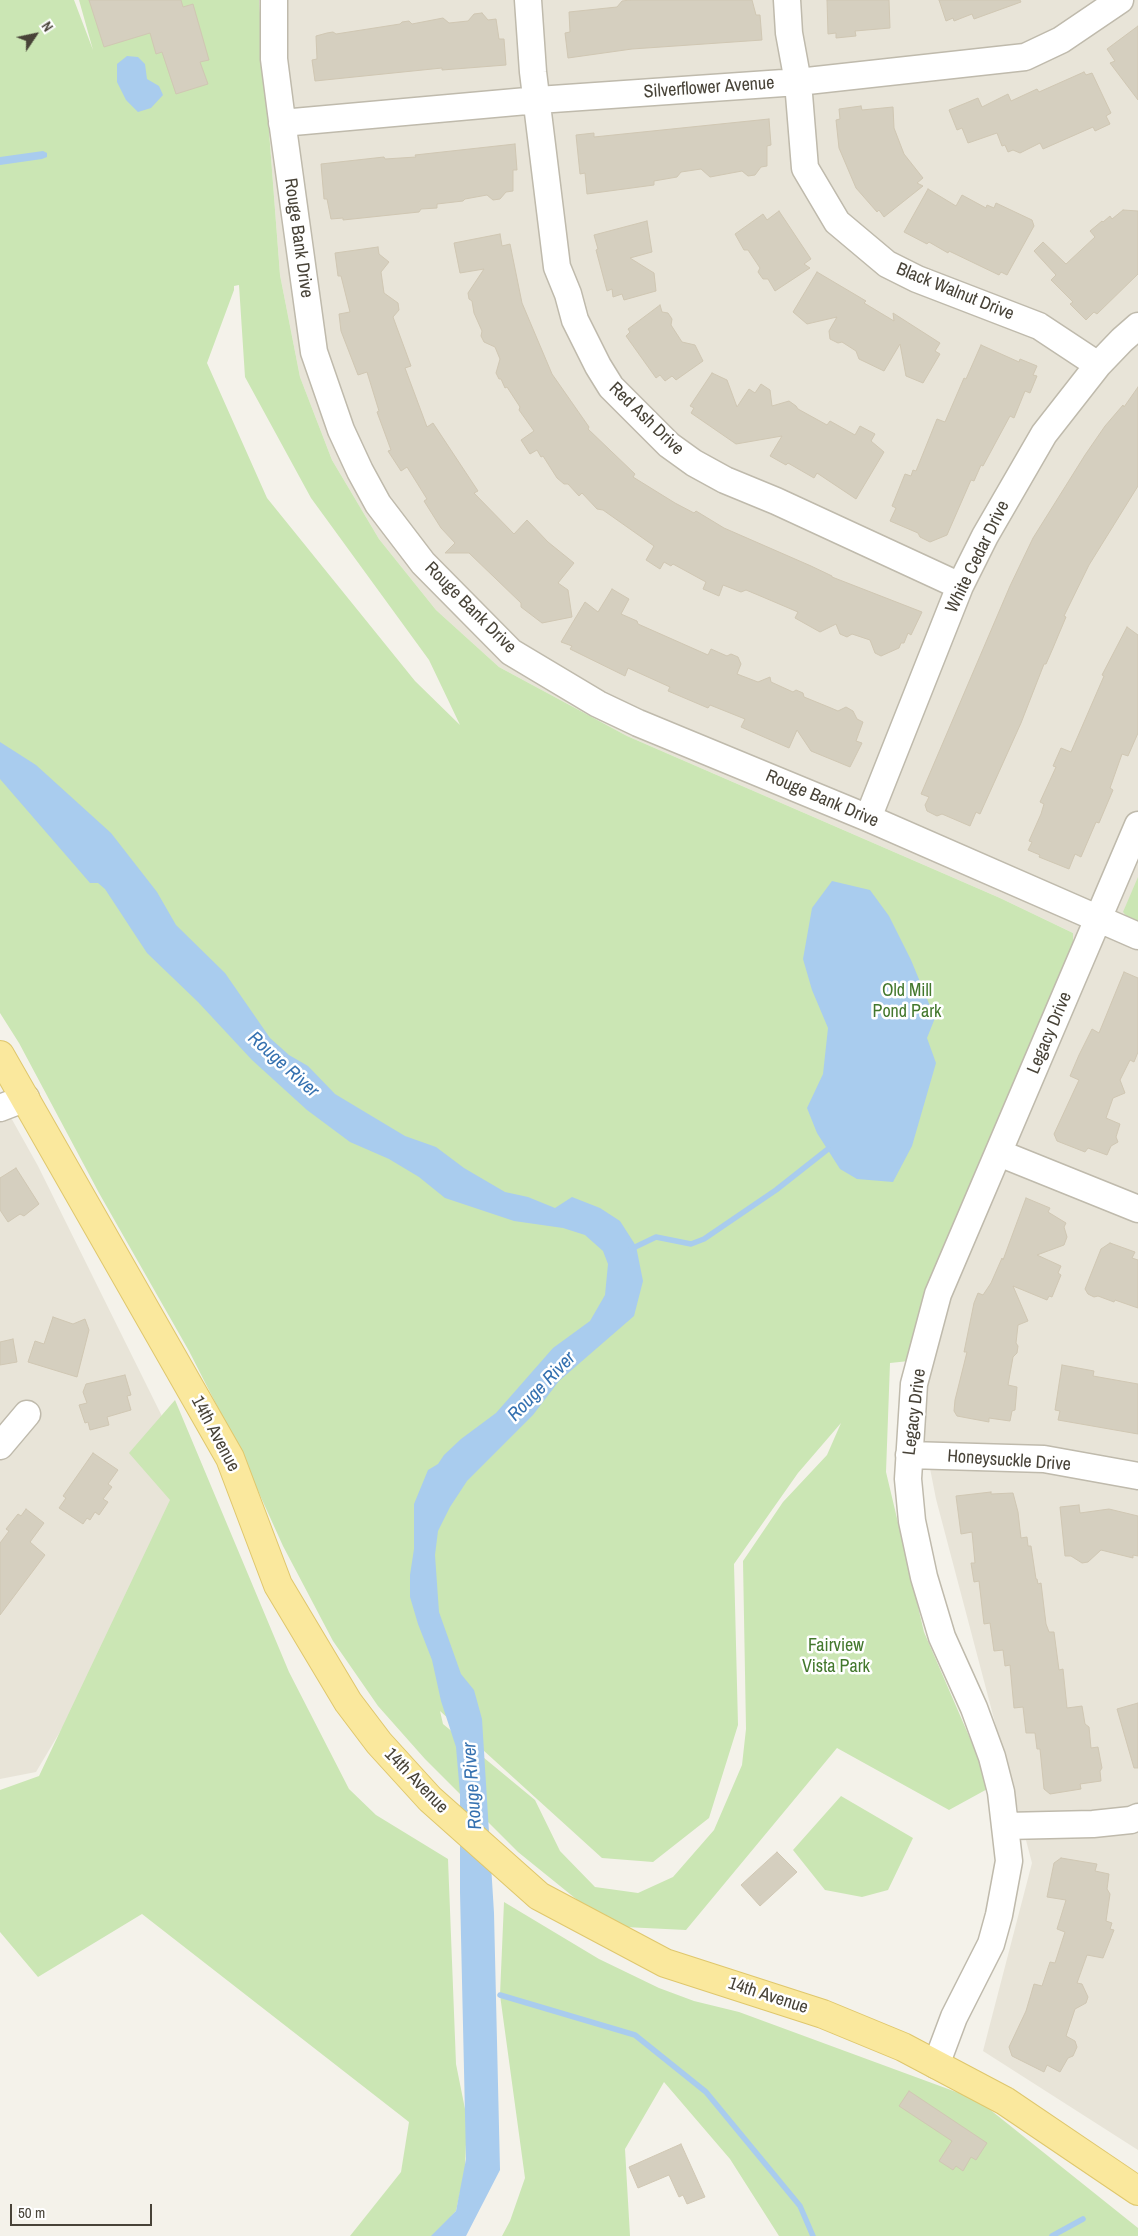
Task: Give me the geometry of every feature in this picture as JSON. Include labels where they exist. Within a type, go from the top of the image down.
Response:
[{"type":"main road","name":"14th Avenue","points":[[0,1055],[230,1458],[278,1585],[348,1702],[379,1743],[430,1799],[539,1896],[665,1962],[823,2014],[903,2047],[1005,2102],[1138,2191]]},
{"type":"street","name":"Rouge Bank Drive","points":[[274,0],[274,59],[314,352],[326,392],[341,430],[378,504],[423,563],[511,652],[562,684],[638,723],[868,818],[1138,936]]},
{"type":"street","name":"Red Ash Drive","points":[[528,0],[533,72],[538,100],[543,161],[557,267],[568,294],[575,320],[598,366],[611,387],[669,445],[694,463],[725,480],[960,586]]},
{"type":"street","name":"Black Walnut Drive","points":[[787,0],[789,33],[798,82],[805,168],[837,222],[887,264],[917,279],[1039,326],[1098,365]]},
{"type":"street","name":"Silverflower Avenue","points":[[282,122],[538,100],[798,82],[1025,57],[1061,40],[1120,0]]},
{"type":"street","name":"White Cedar Drive","points":[[868,818],[960,586],[985,536],[1044,434],[1098,365],[1138,326]]},
{"type":"street","name":"Legacy Drive","points":[[936,2064],[954,2016],[991,1944],[999,1915],[1009,1861],[1001,1792],[992,1757],[974,1708],[942,1637],[924,1577],[912,1521],[908,1479],[914,1384],[938,1294],[1138,825]]},
{"type":"street","points":[[0,1108],[26,1098]]},
{"type":"street","points":[[999,1153],[1138,1209]]},
{"type":"street","points":[[0,1446],[27,1414]]},
{"type":"street","name":"Honeysuckle Drive","points":[[909,1455],[1044,1459],[1138,1476]]},
{"type":"street","points":[[1006,1826],[1093,1824],[1131,1820],[1138,1817]]},
{"type":"street","name":"Legacy Drive","points":[[903,2047],[926,2040],[954,2016]]},
{"type":"shaded area","points":[[259,0],[1138,0],[1138,2150],[983,2051],[1032,1863],[936,1499],[909,1361],[1073,933],[1000,898],[627,736],[499,667],[436,610],[379,539],[332,460],[300,377],[280,275]]},
{"type":"shaded area","points":[[0,1098],[38,1166],[201,1495],[36,1772],[0,1779]]},
{"type":"green space","points":[[0,0],[74,0],[93,50],[79,0],[259,0],[280,275],[300,377],[332,460],[379,539],[436,610],[499,667],[627,736],[1000,898],[1073,933],[1073,947],[909,1361],[890,1363],[886,1472],[924,1632],[991,1787],[949,1810],[837,1748],[686,1930],[625,1927],[586,1907],[518,1852],[425,1759],[378,1706],[333,1641],[283,1546],[240,1451],[189,1351],[99,1193],[19,1043],[0,1013]],"holes":[[[239,285],[245,377],[311,498],[429,660],[460,725],[415,681],[267,498],[207,363],[234,286]],[[841,1423],[827,1455],[783,1502],[743,1561],[746,1729],[742,1765],[714,1830],[673,1877],[638,1893],[595,1887],[560,1851],[535,1800],[443,1724],[440,1711],[602,1858],[653,1862],[709,1818],[738,1725],[734,1564],[798,1473]]]},
{"type":"green space","points":[[1138,877],[1138,926],[1123,912]]},
{"type":"green space","points":[[175,1400],[289,1672],[349,1789],[376,1815],[448,1859],[456,2064],[467,2119],[465,2170],[456,2211],[434,2236],[350,2236],[401,2172],[409,2122],[142,1914],[38,1977],[0,1932],[0,1790],[39,1776],[170,1500],[129,1453]]},
{"type":"green space","points":[[841,1796],[913,1838],[888,1890],[862,1897],[825,1890],[793,1850]]},
{"type":"green space","points":[[504,1902],[599,1959],[659,1988],[694,2001],[739,2012],[978,2100],[1138,2228],[1138,2236],[779,2236],[730,2159],[664,2082],[625,2149],[630,2236],[502,2236],[510,2221],[525,2178],[500,1995]]},
{"type":"water","points":[[127,56],[138,57],[145,64],[147,79],[159,86],[163,95],[151,108],[138,112],[126,100],[117,82],[117,64]]},
{"type":"water","points":[[43,151],[47,153],[47,157],[42,159],[0,165],[0,157]]},
{"type":"water","name":"Rouge River","points":[[0,742],[36,765],[111,833],[157,892],[176,925],[225,973],[270,1038],[289,1055],[308,1066],[335,1094],[405,1136],[436,1147],[464,1168],[505,1192],[528,1197],[555,1208],[572,1197],[600,1208],[620,1221],[636,1246],[643,1281],[634,1316],[559,1381],[533,1415],[467,1481],[450,1507],[438,1531],[435,1555],[439,1612],[461,1674],[474,1690],[482,1719],[494,1913],[500,2170],[466,2236],[431,2236],[456,2211],[466,2159],[460,1892],[460,1794],[456,1747],[441,1701],[432,1660],[410,1597],[410,1575],[414,1549],[414,1504],[428,1470],[438,1464],[444,1455],[461,1439],[496,1413],[553,1348],[590,1321],[605,1295],[608,1264],[603,1251],[585,1235],[563,1228],[514,1221],[445,1198],[419,1177],[389,1159],[350,1142],[307,1110],[252,1060],[198,1002],[147,953],[105,889],[98,883],[90,883],[0,779]]},
{"type":"water","points":[[832,881],[870,890],[889,916],[911,960],[935,1018],[927,1038],[936,1063],[912,1146],[893,1182],[857,1179],[840,1169],[817,1133],[807,1108],[823,1074],[828,1028],[812,990],[803,959],[812,908]]},
{"type":"building","points":[[89,0],[181,0],[183,7],[193,4],[209,60],[200,62],[208,84],[176,94],[162,52],[156,54],[150,33],[104,47]]},
{"type":"building","points":[[752,0],[756,15],[760,15],[762,40],[632,49],[568,58],[565,33],[570,32],[569,12],[617,7],[622,1]]},
{"type":"building","points":[[827,0],[889,0],[890,28],[855,31],[856,36],[836,38],[836,33],[828,34]]},
{"type":"building","points":[[939,0],[1020,0],[1021,2],[974,19],[972,14],[954,21],[953,18],[946,21]]},
{"type":"building","points":[[482,13],[488,20],[496,19],[499,39],[504,39],[506,65],[442,70],[442,68],[315,81],[312,60],[317,59],[316,36],[333,32],[336,34],[400,24],[409,21],[412,24],[443,18],[449,23],[468,21],[474,14]]},
{"type":"building","points":[[1138,26],[1138,100],[1110,63],[1115,61],[1107,49]]},
{"type":"building","points":[[1084,72],[1086,75],[1092,73],[1111,113],[1106,116],[1110,124],[1095,131],[1093,127],[1043,149],[1040,143],[1020,153],[1013,150],[1008,152],[1005,145],[1002,146],[997,133],[968,143],[962,128],[957,130],[949,110],[978,98],[982,107],[1008,94],[1011,101],[1037,89],[1039,92]]},
{"type":"building","points":[[861,106],[862,110],[893,107],[894,128],[904,154],[923,178],[917,183],[923,186],[884,217],[879,210],[877,212],[856,188],[839,148],[836,120],[840,119],[839,109]]},
{"type":"building","points":[[769,119],[771,145],[767,146],[767,166],[761,167],[755,175],[748,176],[742,171],[710,177],[701,169],[681,172],[677,177],[654,181],[654,185],[587,194],[585,173],[580,174],[576,135],[594,133],[594,137]]},
{"type":"building","points":[[515,144],[517,170],[513,170],[513,191],[506,192],[500,199],[493,200],[487,195],[463,201],[437,204],[437,208],[421,209],[419,212],[343,220],[343,218],[331,219],[327,199],[324,199],[321,164],[384,157],[385,159],[416,157],[415,155]]},
{"type":"building","points":[[928,189],[956,206],[962,195],[986,208],[987,205],[994,208],[996,203],[1032,220],[1034,226],[1007,275],[1001,272],[999,275],[904,232]]},
{"type":"building","points":[[1123,210],[1138,211],[1138,274],[1097,314],[1094,312],[1086,320],[1070,304],[1073,302],[1051,280],[1056,275],[1034,251],[1043,242],[1066,264],[1095,237],[1090,231],[1102,221],[1110,216],[1112,219]]},
{"type":"building","points":[[779,211],[811,259],[804,264],[810,268],[775,291],[768,279],[763,279],[758,272],[760,268],[748,250],[744,250],[735,234],[763,214],[767,220]]},
{"type":"building","points":[[647,221],[652,252],[630,258],[654,273],[656,291],[624,300],[622,294],[613,297],[612,289],[607,291],[594,235]]},
{"type":"building","points":[[500,234],[502,246],[510,244],[522,303],[552,374],[589,427],[588,429],[635,474],[633,477],[675,503],[694,513],[696,511],[724,528],[832,577],[922,612],[911,635],[908,633],[904,643],[901,643],[899,648],[881,656],[875,653],[870,640],[852,634],[847,637],[840,634],[836,624],[820,632],[795,618],[798,612],[746,590],[741,592],[723,585],[719,596],[703,589],[706,582],[673,564],[671,566],[664,562],[660,569],[646,560],[654,546],[603,510],[597,509],[582,493],[579,496],[568,484],[564,484],[557,478],[537,450],[530,454],[521,440],[534,431],[519,410],[520,407],[507,387],[505,388],[496,373],[500,359],[495,347],[484,342],[472,301],[469,299],[468,293],[484,269],[460,273],[454,243]]},
{"type":"building","points":[[378,247],[379,254],[389,262],[381,272],[384,293],[398,303],[399,310],[393,317],[411,366],[405,368],[427,427],[433,423],[478,491],[474,493],[514,534],[527,520],[548,542],[574,563],[558,583],[568,590],[572,617],[542,623],[521,607],[521,603],[469,553],[445,553],[455,543],[441,528],[424,501],[427,499],[407,467],[401,471],[388,451],[391,450],[377,412],[379,411],[367,372],[358,375],[341,331],[339,314],[350,312],[341,276],[338,276],[335,253]]},
{"type":"building","points":[[817,272],[866,301],[864,303],[894,321],[893,313],[940,343],[935,351],[940,354],[923,383],[906,376],[900,344],[884,371],[859,359],[856,351],[842,342],[838,343],[830,339],[829,331],[837,317],[807,324],[793,312]]},
{"type":"building","points":[[660,305],[662,312],[668,313],[672,319],[671,325],[682,342],[695,345],[703,361],[676,380],[672,376],[665,381],[660,375],[656,378],[626,336],[630,332],[628,329]]},
{"type":"building","points":[[981,345],[1019,362],[1020,359],[1037,366],[1033,375],[1037,376],[1030,393],[1025,391],[1014,418],[1010,416],[983,466],[981,465],[974,481],[971,480],[947,535],[930,542],[920,537],[918,533],[890,521],[896,508],[892,506],[905,474],[911,476],[913,470],[916,471],[937,419],[945,422]]},
{"type":"building","points":[[712,373],[727,380],[737,407],[749,389],[755,393],[761,384],[770,390],[772,406],[789,401],[798,409],[827,425],[830,421],[855,435],[860,426],[875,434],[871,441],[884,452],[856,499],[817,473],[814,478],[788,463],[786,465],[770,456],[782,436],[736,444],[691,413],[694,408],[690,406]]},
{"type":"building","points":[[1138,387],[1138,486],[1089,565],[1064,616],[1066,617],[1053,648],[1046,664],[1044,664],[1021,723],[980,814],[976,812],[970,826],[942,814],[937,816],[927,811],[925,805],[929,797],[921,794],[1010,586],[1033,538],[1085,455],[1105,426],[1123,405],[1124,407]]},
{"type":"building","points":[[612,589],[629,599],[621,614],[637,621],[638,624],[708,655],[711,649],[727,656],[731,654],[738,657],[741,664],[737,674],[758,682],[770,677],[771,682],[793,692],[796,690],[803,693],[804,697],[838,711],[846,707],[853,711],[857,719],[863,722],[856,741],[862,743],[850,767],[811,751],[797,730],[789,748],[741,727],[745,719],[710,705],[708,708],[668,691],[670,687],[628,668],[625,676],[570,649],[572,646],[561,642],[585,602],[598,612]]},
{"type":"building","points":[[1127,627],[1138,635],[1138,733],[1128,756],[1122,754],[1110,788],[1113,790],[1099,823],[1096,822],[1081,857],[1075,854],[1069,869],[1039,857],[1040,855],[1028,850],[1032,842],[1029,841],[1041,814],[1044,804],[1040,802],[1056,767],[1053,766],[1061,748],[1071,752],[1104,676],[1102,675]]},
{"type":"building","points":[[1124,972],[1138,978],[1138,1052],[1134,1062],[1130,1060],[1120,1080],[1125,1093],[1113,1098],[1106,1118],[1120,1124],[1116,1137],[1118,1142],[1111,1146],[1107,1155],[1088,1148],[1085,1152],[1057,1141],[1054,1134],[1079,1080],[1070,1076],[1079,1055],[1092,1029],[1099,1033]]},
{"type":"building","points":[[16,1168],[39,1204],[24,1216],[20,1214],[8,1222],[0,1210],[0,1178]]},
{"type":"building","points":[[1026,1198],[1050,1208],[1048,1212],[1066,1223],[1064,1227],[1067,1237],[1064,1245],[1037,1255],[1061,1266],[1058,1273],[1061,1275],[1052,1297],[1049,1296],[1047,1300],[1013,1286],[1028,1321],[1018,1325],[1017,1353],[1013,1357],[1008,1385],[1017,1387],[1015,1410],[1012,1411],[1010,1421],[989,1418],[989,1422],[957,1416],[954,1411],[955,1400],[967,1352],[964,1352],[974,1303],[978,1293],[983,1295],[991,1283],[1002,1258],[1003,1260]]},
{"type":"building","points":[[1110,1243],[1135,1252],[1132,1258],[1138,1260],[1138,1308],[1115,1300],[1114,1302],[1098,1296],[1094,1297],[1088,1294],[1085,1289],[1101,1249]]},
{"type":"building","points":[[53,1317],[73,1324],[85,1319],[89,1330],[77,1377],[28,1362],[35,1341],[44,1344]]},
{"type":"building","points":[[13,1339],[17,1362],[0,1365],[0,1342]]},
{"type":"building","points":[[1062,1365],[1094,1371],[1093,1376],[1138,1384],[1138,1434],[1058,1420],[1060,1411],[1055,1410]]},
{"type":"building","points":[[125,1375],[131,1395],[127,1396],[131,1410],[107,1417],[109,1425],[90,1430],[88,1422],[85,1423],[79,1405],[87,1403],[83,1392],[86,1384]]},
{"type":"building","points":[[93,1453],[118,1470],[108,1484],[112,1487],[103,1499],[108,1502],[99,1515],[95,1512],[90,1520],[87,1518],[83,1524],[59,1508],[66,1498],[63,1496]]},
{"type":"building","points":[[991,1492],[991,1494],[1013,1493],[1018,1512],[1021,1538],[1027,1537],[1028,1546],[1031,1546],[1036,1579],[1038,1584],[1041,1583],[1046,1624],[1049,1632],[1054,1632],[1059,1670],[1063,1669],[1067,1708],[1082,1706],[1085,1724],[1089,1727],[1091,1748],[1098,1747],[1102,1768],[1100,1771],[1101,1781],[1080,1784],[1081,1789],[1050,1794],[1044,1789],[1040,1749],[1037,1749],[1035,1733],[1026,1733],[1023,1707],[1014,1708],[1010,1665],[1005,1666],[1003,1650],[994,1651],[990,1623],[984,1624],[979,1581],[974,1582],[971,1563],[975,1563],[972,1532],[961,1534],[956,1496]]},
{"type":"building","points":[[1079,1505],[1080,1513],[1109,1509],[1138,1516],[1138,1556],[1133,1555],[1133,1558],[1101,1550],[1088,1562],[1082,1563],[1071,1556],[1065,1556],[1060,1507]]},
{"type":"building","points":[[26,1509],[44,1523],[30,1542],[45,1555],[0,1615],[0,1543],[9,1531],[6,1529],[18,1514],[21,1516]]},
{"type":"building","points":[[1138,1703],[1138,1768],[1134,1768],[1117,1709]]},
{"type":"building","points":[[777,1852],[797,1872],[760,1906],[741,1885]]},
{"type":"building","points":[[1061,1858],[1097,1864],[1095,1871],[1109,1874],[1107,1889],[1110,1894],[1106,1921],[1112,1923],[1110,1929],[1114,1930],[1103,1958],[1087,1955],[1077,1983],[1082,1984],[1088,1997],[1086,2003],[1075,2009],[1066,2036],[1075,2041],[1077,2047],[1073,2056],[1068,2058],[1060,2072],[1047,2065],[1044,2072],[1012,2056],[1009,2047],[1026,2011],[1034,1984],[1042,1986],[1050,1962],[1055,1963],[1065,1932],[1057,1929],[1066,1900],[1047,1897],[1054,1863]]},
{"type":"building","points":[[909,2091],[987,2143],[976,2160],[971,2157],[963,2171],[956,2166],[953,2170],[939,2161],[952,2141],[899,2106]]},
{"type":"building","points":[[681,2144],[705,2197],[687,2204],[683,2195],[679,2197],[669,2175],[638,2188],[629,2167]]},
{"type":"waterway","points":[[631,1249],[656,1237],[691,1244],[704,1239],[776,1190],[828,1149]]},
{"type":"waterway","points":[[500,1995],[635,2035],[706,2092],[800,2206],[813,2236]]},
{"type":"waterway","points":[[1052,2236],[1083,2219]]},
{"type":"park label","name":"Old Mill Pond Park","points":[[907,1001]]},
{"type":"park label","name":"Fairview Vista Park","points":[[836,1656]]}]
